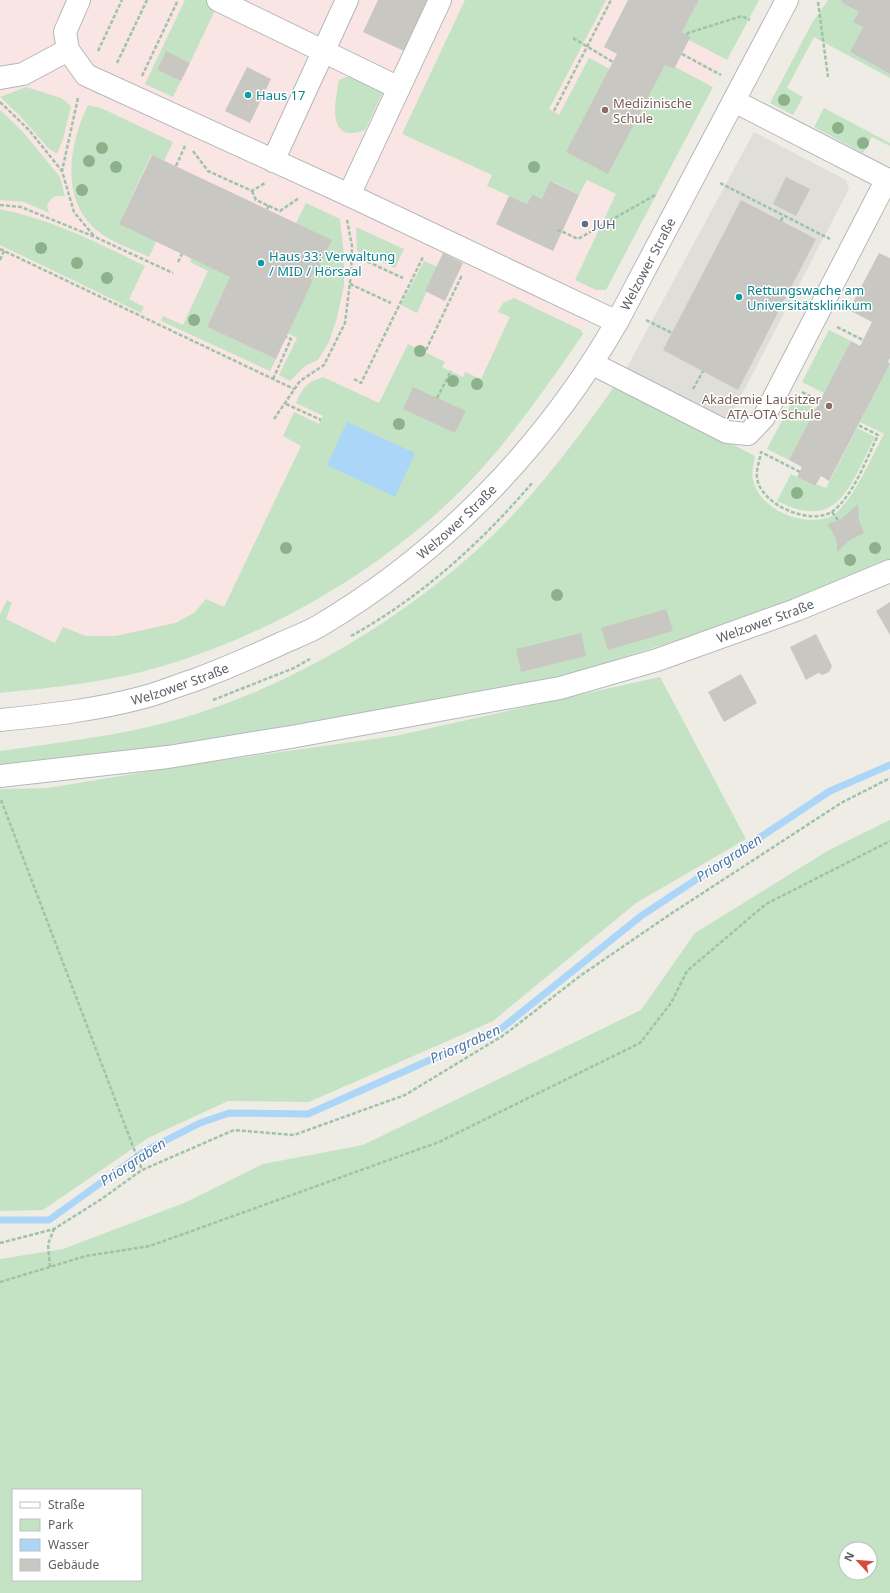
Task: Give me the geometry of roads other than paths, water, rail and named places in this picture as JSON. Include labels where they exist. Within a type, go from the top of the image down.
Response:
[{"type":"street","points":[[79,0],[65,32],[68,50],[86,75],[132,96],[271,171],[617,322]]},
{"type":"street","points":[[218,0],[399,88]]},
{"type":"street","points":[[271,171],[348,0]]},
{"type":"street","points":[[347,205],[440,0]]},
{"type":"street","name":"Welzower Straße","points":[[0,720],[72,713],[145,697],[226,669],[317,627],[398,574],[452,529],[501,479],[547,426],[593,364],[617,322],[787,0]]},
{"type":"street","points":[[0,78],[23,74],[68,50]]},
{"type":"street","points":[[593,364],[727,432],[748,434],[764,417],[888,180],[734,101]]},
{"type":"street","name":"Welzower Straße","points":[[0,776],[183,754],[291,737],[560,688],[657,660],[796,610],[890,571]]},
{"type":"water","points":[[347,422],[415,453],[395,497],[327,465]]},
{"type":"waterway","name":"Priorgraben","points":[[0,1220],[49,1220],[145,1151],[200,1123],[229,1113],[308,1114],[502,1028],[641,916],[830,791],[890,765]]},
{"type":"place","name":"Haus 17","points":[[248,95]]},
{"type":"place","name":"Medizinische Schule","points":[[605,110]]},
{"type":"place","name":"JUH","points":[[585,224]]},
{"type":"place","name":"Haus 33: Verwaltung / MID / Hörsaal","points":[[261,263]]},
{"type":"place","name":"Rettungswache am Universitätsklinikum","points":[[739,297]]},
{"type":"place","name":"Akademie Lausitzer ATA-OTA Schule","points":[[829,406]]}]
